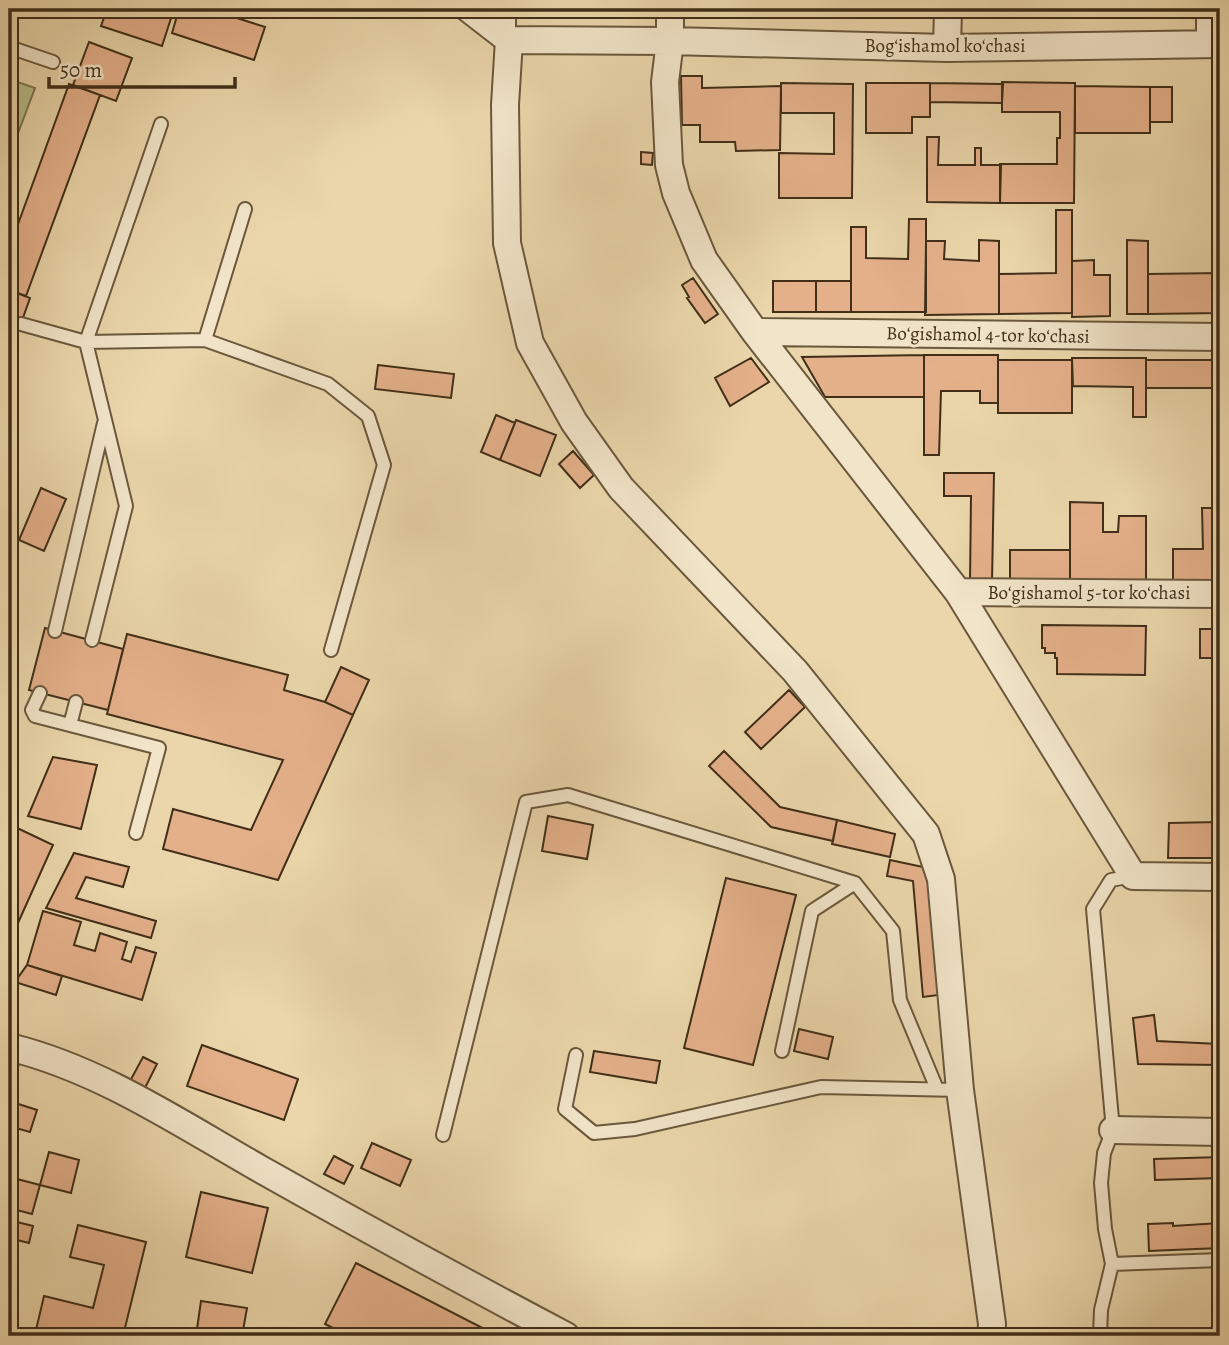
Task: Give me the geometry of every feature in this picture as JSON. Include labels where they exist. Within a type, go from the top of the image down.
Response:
[{"type":"street","points":[[469,9],[509,40],[505,105],[507,243],[530,343],[574,422],[621,488],[795,671],[926,834],[941,878],[948,1090],[992,1324],[991,1336]]},
{"type":"street","points":[[670,9],[666,82],[670,165],[676,194],[704,260],[755,332],[958,592],[1133,876],[1220,877]]},
{"type":"street","points":[[947,9],[947,48]]},
{"type":"street","points":[[1210,9],[1215,44]]},
{"type":"street","name":"Bogʻishamol koʻchasi","points":[[509,40],[947,48],[1215,44]]},
{"type":"street","name":"Boʻgishamol 4-tor koʻchasi","points":[[755,332],[1220,337]]},
{"type":"street","name":"Boʻgishamol 5-tor koʻchasi","points":[[958,592],[1220,594]]},
{"type":"street","points":[[9,1047],[33,1053],[118,1088],[418,1258],[566,1336]]},
{"type":"street","points":[[1113,1130],[1220,1132]]},
{"type":"lane","points":[[509,9],[509,40]]},
{"type":"lane","points":[[9,47],[53,62]]},
{"type":"lane","points":[[92,640],[126,506],[86,342],[161,124]]},
{"type":"lane","points":[[205,340],[245,208]]},
{"type":"lane","points":[[21,324],[86,342],[205,340],[328,384],[368,416],[384,465],[331,650]]},
{"type":"lane","points":[[55,631],[105,419]]},
{"type":"lane","points":[[40,693],[32,710],[35,716],[159,748],[136,833]]},
{"type":"lane","points":[[70,725],[76,702]]},
{"type":"lane","points":[[443,1135],[526,802],[568,795],[855,883],[894,931],[900,1000],[948,1090],[821,1087],[635,1129],[594,1133],[565,1109],[576,1055]]},
{"type":"lane","points":[[1100,1336],[1101,1310],[1112,1264],[1105,1229],[1101,1183],[1104,1153],[1113,1130],[1093,909],[1111,880],[1133,876]]},
{"type":"lane","points":[[782,1051],[812,911],[855,883]]},
{"type":"lane","points":[[1112,1264],[1220,1260]]},
{"type":"green space","points":[[9,79],[35,88],[9,157]]},
{"type":"building","points":[[107,9],[174,9],[162,46],[101,26]]},
{"type":"building","points":[[179,9],[209,9],[265,27],[254,60],[172,33]]},
{"type":"building","points":[[1153,9],[1189,9],[1189,15],[1153,15]]},
{"type":"building","points":[[89,42],[132,58],[116,101],[73,85]]},
{"type":"building","points":[[681,76],[702,76],[702,88],[781,86],[780,150],[736,151],[735,142],[700,142],[700,125],[682,125]]},
{"type":"building","points":[[1002,82],[1075,83],[1074,203],[1000,203],[1000,164],[1057,164],[1057,138],[1060,138],[1060,112],[1002,112]]},
{"type":"building","points":[[781,83],[853,84],[852,198],[779,198],[779,153],[834,154],[834,113],[781,113]]},
{"type":"building","points":[[866,83],[930,83],[930,117],[912,117],[912,133],[866,133]]},
{"type":"building","points":[[930,83],[1003,84],[1002,103],[930,102]]},
{"type":"building","points":[[69,84],[100,95],[26,296],[9,290],[9,249]]},
{"type":"building","points":[[1075,86],[1150,87],[1150,133],[1075,133]]},
{"type":"building","points":[[1150,87],[1172,87],[1172,122],[1150,122]]},
{"type":"building","points":[[927,137],[939,137],[938,165],[975,165],[975,148],[981,148],[981,165],[1001,165],[1000,203],[927,202]]},
{"type":"building","points":[[641,152],[653,153],[652,165],[641,164]]},
{"type":"building","points":[[1056,210],[1072,210],[1072,313],[999,314],[999,274],[1056,273]]},
{"type":"building","points":[[909,219],[926,219],[926,312],[851,312],[851,227],[866,227],[866,258],[908,259]]},
{"type":"building","points":[[979,240],[999,241],[999,314],[925,315],[926,241],[945,241],[944,259],[979,261]]},
{"type":"building","points":[[1127,240],[1148,241],[1148,314],[1127,314]]},
{"type":"building","points":[[1094,260],[1094,275],[1110,275],[1110,316],[1072,317],[1072,261]]},
{"type":"building","points":[[1220,273],[1220,313],[1148,314],[1148,274]]},
{"type":"building","points":[[693,278],[718,314],[705,323],[687,298],[689,297],[682,285]]},
{"type":"building","points":[[773,281],[816,281],[816,312],[773,312]]},
{"type":"building","points":[[816,281],[851,281],[851,312],[816,312]]},
{"type":"building","points":[[9,290],[30,298],[9,357]]},
{"type":"building","points":[[924,355],[924,397],[825,397],[802,357]]},
{"type":"building","points":[[924,355],[998,355],[998,403],[980,403],[980,391],[941,391],[939,455],[924,455]]},
{"type":"building","points":[[751,358],[769,382],[730,406],[715,378]]},
{"type":"building","points":[[1072,358],[1146,358],[1146,417],[1133,417],[1133,387],[1073,386]]},
{"type":"building","points":[[998,360],[1072,360],[1072,413],[998,413]]},
{"type":"building","points":[[1146,360],[1220,360],[1220,388],[1146,388]]},
{"type":"building","points":[[378,365],[454,374],[451,398],[375,389]]},
{"type":"building","points":[[496,415],[515,423],[500,460],[481,452]]},
{"type":"building","points":[[516,420],[556,435],[540,476],[500,460]]},
{"type":"building","points":[[573,451],[594,475],[580,488],[559,464]]},
{"type":"building","points":[[944,473],[994,473],[992,583],[970,583],[971,496],[944,496]]},
{"type":"building","points":[[41,488],[66,499],[44,551],[19,540]]},
{"type":"building","points":[[1070,502],[1103,503],[1103,532],[1118,532],[1119,516],[1146,516],[1146,583],[1070,584]]},
{"type":"building","points":[[1202,508],[1220,508],[1220,585],[1173,586],[1173,549],[1203,549]]},
{"type":"building","points":[[1010,550],[1070,550],[1070,584],[1010,584]]},
{"type":"building","points":[[1042,625],[1146,626],[1145,675],[1057,674],[1055,653],[1045,653],[1045,648],[1042,648]]},
{"type":"building","points":[[45,628],[123,649],[108,710],[29,690]]},
{"type":"building","points":[[1200,629],[1220,629],[1220,658],[1200,658]]},
{"type":"building","points":[[127,634],[288,675],[284,690],[325,702],[353,715],[278,880],[163,849],[173,809],[251,830],[283,760],[107,714]]},
{"type":"building","points":[[341,667],[369,680],[353,715],[325,702]]},
{"type":"building","points":[[789,690],[805,707],[761,749],[745,732]]},
{"type":"building","points":[[724,751],[780,807],[837,820],[833,841],[771,827],[709,766]]},
{"type":"building","points":[[53,757],[97,765],[81,829],[28,816]]},
{"type":"building","points":[[548,816],[593,825],[587,859],[542,851]]},
{"type":"building","points":[[837,820],[895,834],[890,857],[832,844]]},
{"type":"building","points":[[1219,822],[1219,858],[1168,858],[1169,823]]},
{"type":"building","points":[[15,827],[53,845],[9,943],[9,841]]},
{"type":"building","points":[[74,853],[129,867],[123,887],[86,877],[76,898],[156,921],[151,938],[46,908]]},
{"type":"building","points":[[890,860],[928,868],[939,995],[923,997],[913,881],[887,876]]},
{"type":"building","points":[[726,878],[796,895],[753,1065],[684,1048]]},
{"type":"building","points":[[43,911],[81,922],[74,945],[95,951],[100,933],[127,942],[122,959],[131,962],[136,947],[156,953],[142,1000],[27,965]]},
{"type":"building","points":[[27,965],[62,976],[56,995],[15,982]]},
{"type":"building","points":[[1154,1015],[1157,1041],[1220,1042],[1220,1065],[1138,1064],[1133,1018]]},
{"type":"building","points":[[799,1029],[833,1037],[828,1059],[794,1051]]},
{"type":"building","points":[[202,1045],[298,1079],[284,1120],[187,1086]]},
{"type":"building","points":[[594,1051],[660,1061],[656,1083],[590,1072]]},
{"type":"building","points":[[9,1053],[21,1057],[9,1098]]},
{"type":"building","points":[[143,1057],[157,1064],[144,1090],[129,1083]]},
{"type":"building","points":[[9,1101],[37,1110],[30,1132],[9,1126]]},
{"type":"building","points":[[372,1143],[411,1160],[400,1186],[361,1168]]},
{"type":"building","points":[[49,1152],[79,1160],[71,1193],[40,1185]]},
{"type":"building","points":[[334,1156],[353,1166],[344,1184],[324,1174]]},
{"type":"building","points":[[1220,1157],[1220,1178],[1155,1180],[1154,1159]]},
{"type":"building","points":[[17,1179],[40,1185],[32,1214],[9,1208],[9,1183],[16,1185]]},
{"type":"building","points":[[201,1192],[268,1208],[252,1273],[186,1257]]},
{"type":"building","points":[[9,1220],[33,1226],[29,1243],[9,1238]]},
{"type":"building","points":[[1173,1223],[1173,1226],[1220,1223],[1220,1248],[1149,1251],[1148,1224]]},
{"type":"building","points":[[78,1225],[146,1242],[123,1336],[62,1336],[36,1330],[44,1296],[93,1308],[104,1265],[70,1257]]},
{"type":"building","points":[[356,1263],[498,1336],[349,1336],[325,1324]]},
{"type":"building","points":[[201,1301],[247,1308],[242,1336],[196,1336]]}]
